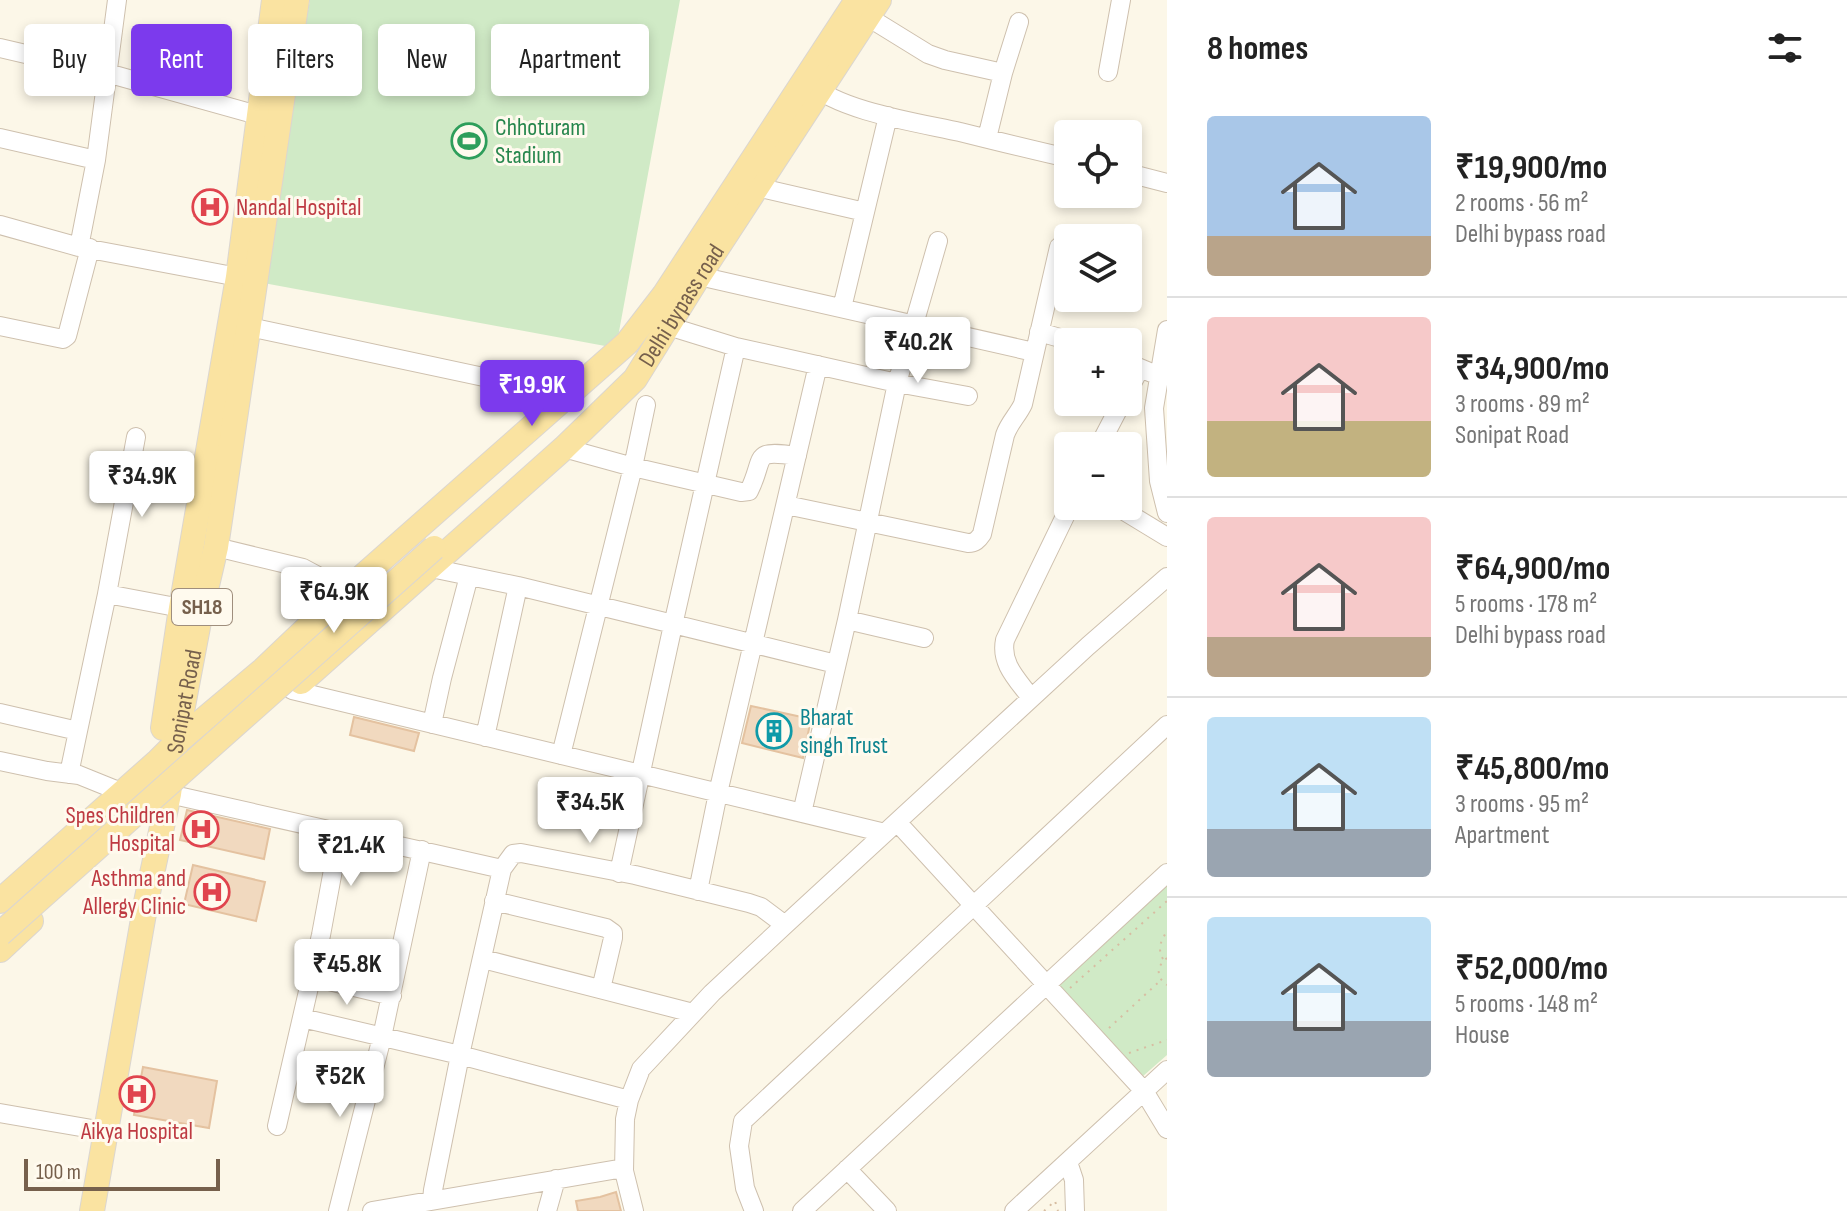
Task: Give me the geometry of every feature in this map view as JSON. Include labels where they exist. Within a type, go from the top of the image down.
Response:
[{"type":"main road","name":"Sonipat Road","points":[[77,1211],[150,814],[181,608],[226,409],[249,327],[269,118],[274,0]]},
{"type":"main road","name":"Sonipat Road","points":[[92,1211],[146,902],[216,547],[238,277],[269,118],[297,0]]},
{"type":"main road","name":"Delhi bypass road","points":[[0,901],[176,743],[263,670],[346,591],[633,335],[868,6]]},
{"type":"main road","name":"Delhi bypass road","points":[[0,950],[169,794],[292,690],[431,551],[564,448],[635,379],[757,187],[812,84]]},
{"type":"main road","points":[[0,921],[431,551],[608,375],[629,352],[633,335]]},
{"type":"main road","points":[[0,934],[431,551],[637,363],[644,358],[649,359]]},
{"type":"street","points":[[114,24],[117,0]]},
{"type":"street","points":[[1108,72],[1121,0]]},
{"type":"street","points":[[868,6],[928,54],[1003,73]]},
{"type":"street","points":[[987,138],[1019,22]]},
{"type":"street","points":[[0,48],[24,54]]},
{"type":"street","points":[[115,75],[269,118]]},
{"type":"street","points":[[812,84],[840,102],[888,116],[1054,155]]},
{"type":"street","points":[[0,326],[63,339],[67,336],[85,248],[104,96]]},
{"type":"street","points":[[842,308],[888,116]]},
{"type":"street","points":[[0,138],[96,160]]},
{"type":"street","points":[[1142,177],[1167,183]]},
{"type":"street","points":[[757,187],[865,212]]},
{"type":"street","points":[[0,225],[85,248],[238,277]]},
{"type":"street","points":[[802,813],[897,383],[938,241]]},
{"type":"street","points":[[786,505],[968,543],[979,540],[1008,425],[1023,404],[1054,268]]},
{"type":"street","points":[[699,276],[1034,352]]},
{"type":"street","points":[[668,326],[736,347],[968,396]]},
{"type":"street","points":[[249,327],[568,395]]},
{"type":"street","points":[[1167,330],[1154,408],[1159,481],[1167,513]]},
{"type":"street","points":[[1039,332],[1054,336]]},
{"type":"street","points":[[619,873],[736,347]]},
{"type":"street","points":[[698,891],[818,365]]},
{"type":"street","points":[[1142,369],[1159,376]]},
{"type":"street","points":[[561,755],[646,405]]},
{"type":"street","points":[[69,774],[136,437]]},
{"type":"street","points":[[564,448],[741,492],[749,491],[764,456],[770,453],[797,456]]},
{"type":"street","points":[[1031,698],[1009,668],[1003,651],[1005,640],[1063,520]]},
{"type":"street","points":[[1139,520],[1167,537]]},
{"type":"street","points":[[216,547],[303,568],[346,591]]},
{"type":"street","points":[[431,551],[469,576],[836,664]]},
{"type":"street","points":[[432,724],[469,576]]},
{"type":"street","points":[[634,1211],[624,1168],[625,1119],[641,1069],[693,1013],[785,925],[1167,577]]},
{"type":"street","points":[[485,737],[518,586]]},
{"type":"street","points":[[107,594],[181,608]]},
{"type":"street","points":[[847,620],[924,638]]},
{"type":"street","points":[[292,690],[802,813],[891,828],[974,906],[1047,984],[1144,1091],[1167,1129]]},
{"type":"street","points":[[0,713],[78,731]]},
{"type":"street","points":[[754,1211],[745,1188],[739,1146],[743,1121],[1167,725]]},
{"type":"street","points":[[0,761],[79,775],[121,792]]},
{"type":"street","points":[[169,794],[502,869]]},
{"type":"street","points":[[277,1126],[312,977],[340,832]]},
{"type":"street","points":[[338,1211],[392,996],[422,850]]},
{"type":"street","points":[[432,1200],[494,901],[502,869],[513,854],[619,873],[761,907],[785,925]]},
{"type":"street","points":[[802,1211],[1167,873]]},
{"type":"street","points":[[494,901],[606,928],[613,933],[601,989]]},
{"type":"street","points":[[483,959],[693,1013]]},
{"type":"street","points":[[312,977],[392,996]]},
{"type":"street","points":[[302,1018],[460,1055],[629,1100]]},
{"type":"street","points":[[1014,1211],[1167,1070]]},
{"type":"street","points":[[0,1113],[92,1129]]},
{"type":"street","points":[[1068,1162],[1074,1180],[1075,1211]]},
{"type":"street","points":[[372,1211],[624,1168]]},
{"type":"street","points":[[847,1169],[887,1211]]},
{"type":"street","points":[[547,1211],[556,1179]]},
{"type":"path","points":[[1070,987],[1167,901]]},
{"type":"path","points":[[1167,931],[1159,950],[1165,959],[1158,970],[1161,980],[1167,985]]},
{"type":"path","points":[[1107,1031],[1161,980]]},
{"type":"path","points":[[1127,1054],[1167,1040]]},
{"type":"path","points":[[1044,1211],[1055,1201],[1058,1211]]},
{"type":"green space","name":"Chhoturam Stadium","points":[[310,0],[680,0],[616,348],[258,282],[292,96],[362,96],[362,24],[306,24]]},
{"type":"green space","points":[[1167,881],[1167,1055],[1142,1077],[1057,985]]},
{"type":"building","points":[[197,198],[218,202],[214,220],[194,216]]},
{"type":"building","name":"Bharat singh Trust","points":[[751,706],[811,719],[803,758],[742,743]]},
{"type":"building","points":[[354,717],[419,733],[414,751],[350,735]]},
{"type":"building","points":[[187,810],[270,829],[264,859],[180,840]]},
{"type":"building","points":[[193,865],[265,882],[256,921],[184,904]]},
{"type":"building","points":[[143,1067],[217,1081],[209,1128],[134,1115]]},
{"type":"building","points":[[616,1192],[621,1211],[578,1211],[576,1201]]},
{"type":"place","name":"Chhoturam Stadium","points":[[469,141]]},
{"type":"place","name":"Nandal Hospital","points":[[210,207]]},
{"type":"place","name":"Bharat singh Trust","points":[[774,731]]},
{"type":"place","name":"Spes Children Hospital","points":[[201,829]]},
{"type":"place","name":"Asthma and Allergy Clinic","points":[[212,892]]},
{"type":"place","name":"Aikya Hospital","points":[[137,1094]]}]
